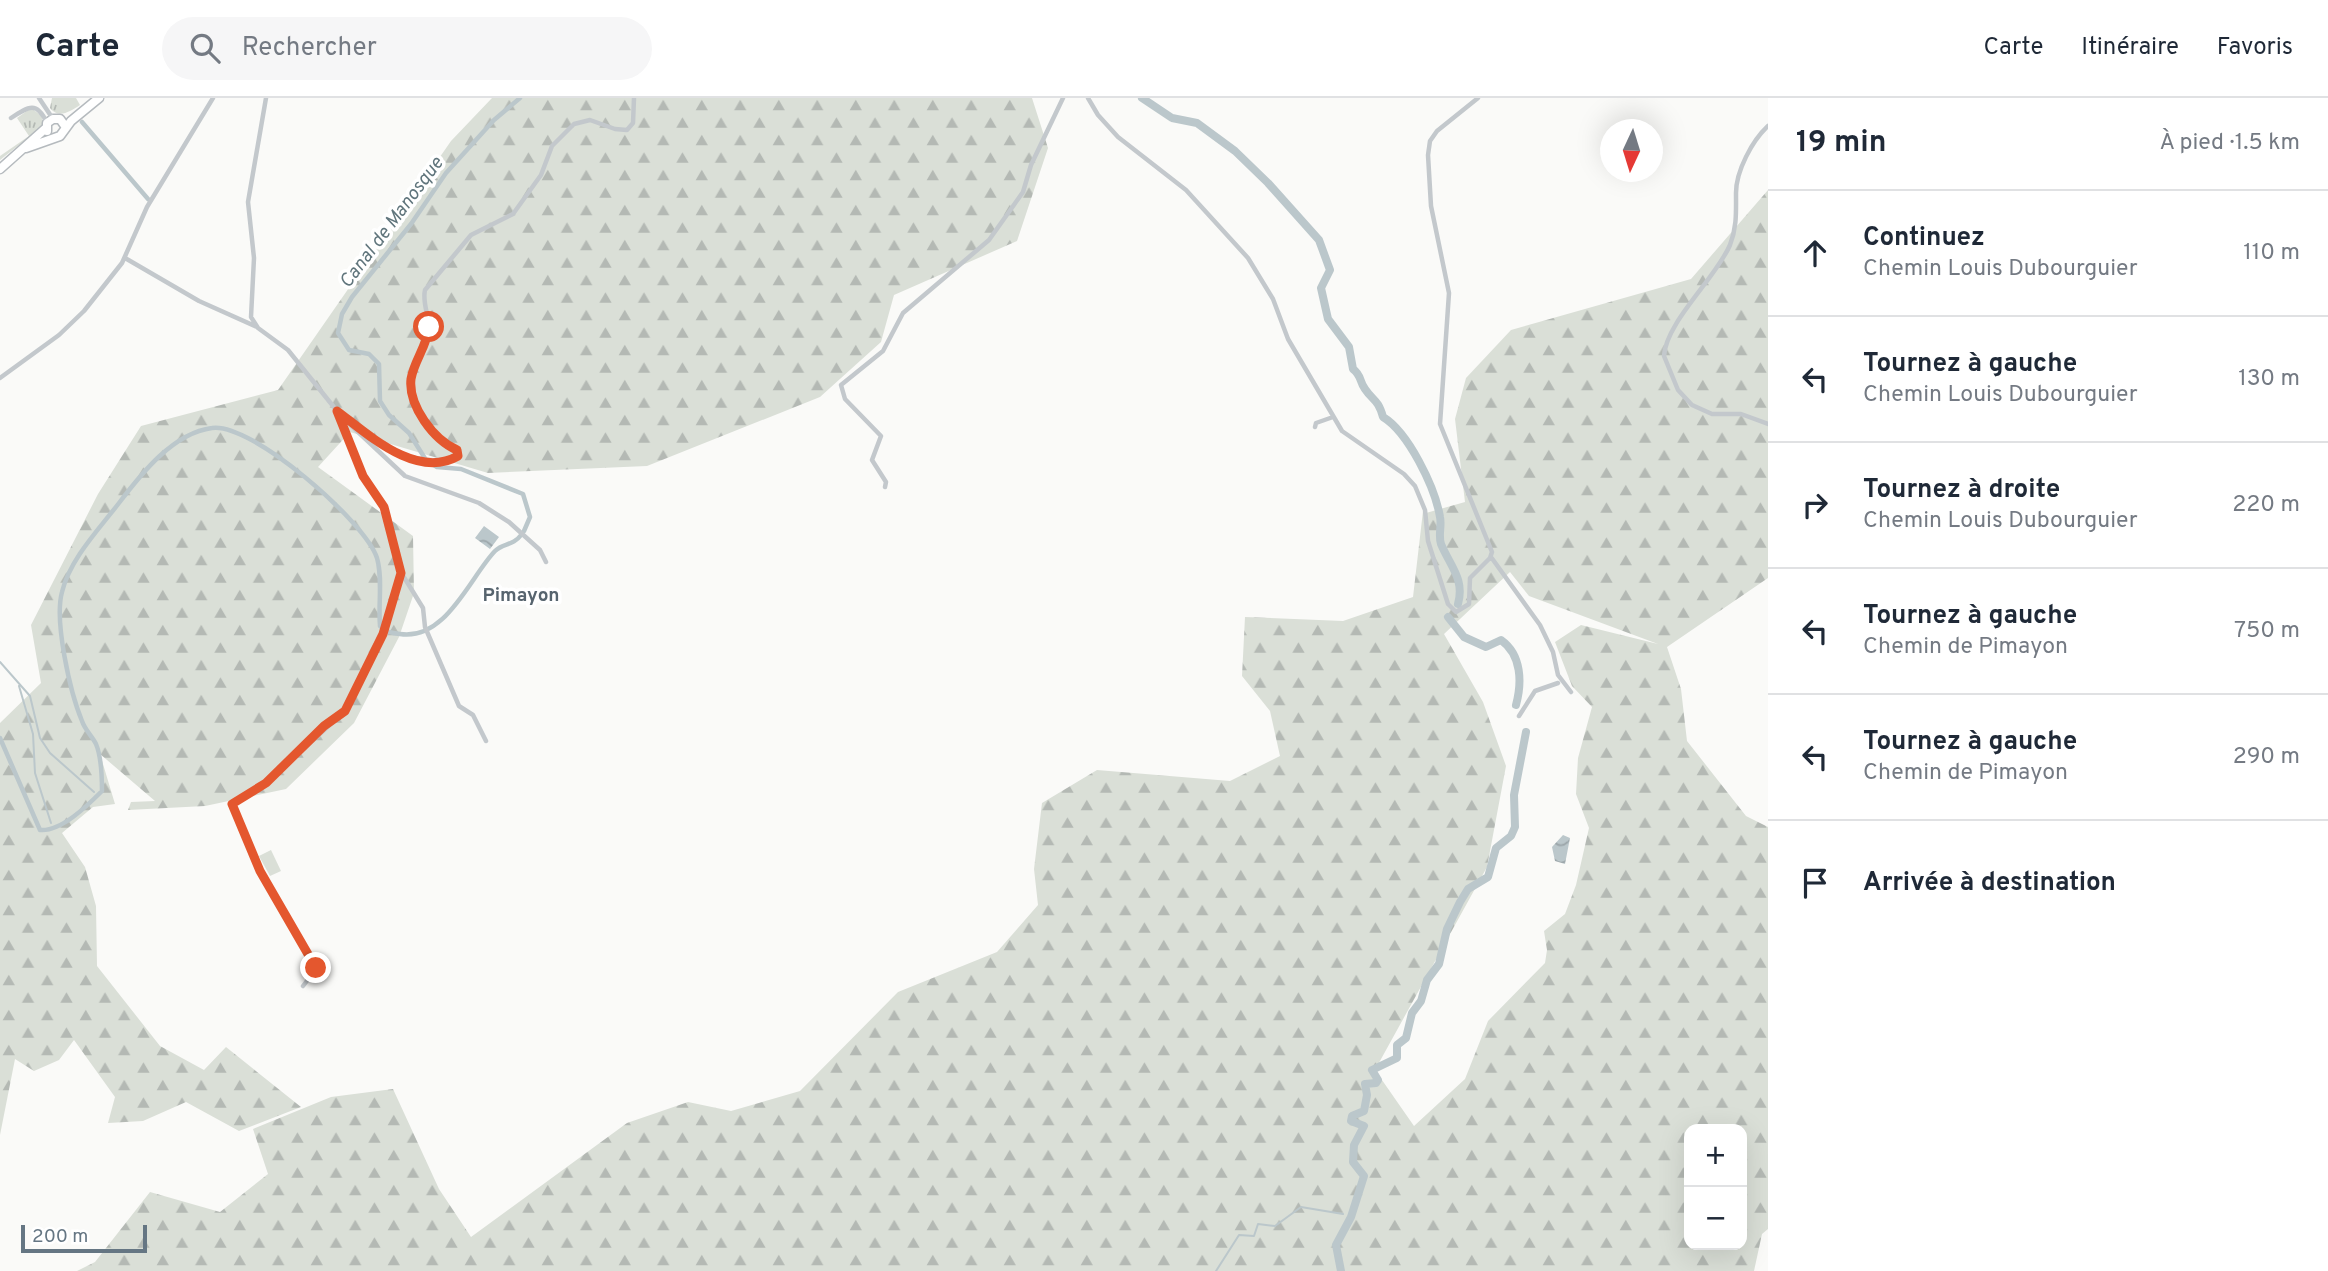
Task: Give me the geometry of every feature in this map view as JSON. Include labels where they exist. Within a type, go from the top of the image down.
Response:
[{"type":"main road","points":[[0,169],[54,123],[99,98]]},
{"type":"main road","points":[[26,148],[63,135],[54,123]]},
{"type":"main road","points":[[54,123],[54,137]]},
{"type":"street","points":[[39,98],[54,123]]},
{"type":"street","points":[[0,378],[59,335],[84,311],[125,258],[147,207],[213,98]]},
{"type":"street","points":[[258,328],[250,311],[255,268],[248,202],[266,98]]},
{"type":"street","points":[[337,411],[381,444],[425,462],[455,458],[458,453],[435,435],[412,394],[412,376],[429,332],[424,298],[427,287],[471,235],[513,214],[541,175],[552,146],[573,125],[586,120],[620,130],[629,129],[633,120],[634,98]]},
{"type":"street","points":[[885,487],[886,481],[872,460],[881,436],[845,399],[841,385],[883,351],[903,313],[976,254],[989,240],[1023,192],[1031,166],[1063,98]]},
{"type":"street","points":[[1088,98],[1097,115],[1118,137],[1186,190],[1248,258],[1276,305],[1288,339],[1320,389],[1342,431],[1416,486],[1425,510],[1428,541],[1448,604],[1456,612],[1470,602],[1470,577],[1490,557]]},
{"type":"street","points":[[1478,98],[1437,131],[1430,141],[1428,155],[1431,206],[1450,293],[1440,424],[1490,545],[1490,557],[1541,625],[1553,652],[1558,675],[1571,692]]},
{"type":"street","points":[[11,118],[29,106],[35,106],[54,123]]},
{"type":"street","points":[[1768,126],[1750,149],[1738,180],[1738,213],[1729,247],[1682,317],[1664,356],[1678,390],[1692,405],[1712,414],[1741,414],[1768,424]]},
{"type":"street","points":[[125,258],[198,301],[258,328],[288,351],[337,411],[400,473],[419,483],[485,506],[530,540],[542,552],[546,562]]},
{"type":"street","points":[[337,411],[363,476],[384,507],[401,573],[423,608],[426,629],[459,706],[473,715],[486,740]]},
{"type":"street","points":[[1315,427],[1316,423],[1333,417]]},
{"type":"street","points":[[303,986],[316,973],[316,967],[260,871],[232,802],[266,783],[324,726],[345,711],[384,631],[401,573]]},
{"type":"street","points":[[1519,716],[1535,691],[1558,682]]},
{"type":"green space","points":[[52,98],[76,98],[80,105],[68,112],[57,113],[50,108]]},
{"type":"green space","points":[[492,98],[1032,98],[1048,148],[1017,241],[894,295],[881,342],[820,397],[647,466],[488,473],[350,432],[318,467],[413,536],[414,593],[399,637],[354,723],[286,789],[205,806],[128,810],[131,802],[155,801],[100,754],[115,804],[93,807],[62,833],[85,867],[96,906],[97,966],[160,1046],[204,1070],[226,1047],[301,1107],[239,1131],[186,1102],[143,1121],[108,1123],[115,1097],[74,1040],[59,1060],[34,1071],[15,1059],[0,1135],[0,723],[41,683],[31,625],[98,494],[141,426],[278,390],[451,141]]},
{"type":"green space","points":[[31,108],[42,116],[43,126],[0,160],[0,156],[29,136],[17,118]]},
{"type":"green space","points":[[1768,190],[1768,578],[1667,647],[1681,689],[1687,741],[1746,816],[1768,827],[1768,1229],[1762,1234],[1754,1271],[77,1271],[95,1262],[150,1192],[220,1212],[268,1174],[253,1129],[331,1097],[393,1089],[439,1189],[471,1237],[627,1123],[688,1102],[731,1111],[800,1091],[898,992],[997,952],[1038,905],[1034,869],[1042,803],[1097,770],[1230,781],[1280,756],[1270,711],[1242,676],[1245,617],[1343,621],[1413,597],[1423,511],[1426,513],[1465,502],[1455,419],[1466,378],[1511,330],[1691,279]],"holes":[[[1510,572],[1529,596],[1658,644],[1581,625],[1555,642],[1572,686],[1592,707],[1578,758],[1576,794],[1589,828],[1576,885],[1565,914],[1544,931],[1547,950],[1545,963],[1488,1021],[1465,1079],[1414,1126],[1375,1070],[1487,867],[1506,766],[1483,702],[1444,634]]]},
{"type":"green space","points":[[271,850],[281,871],[270,876],[259,856]]},
{"type":"water","points":[[484,526],[499,537],[490,549],[475,538]]},
{"type":"water","points":[[1563,835],[1570,838],[1565,864],[1555,861],[1552,847]]},
{"type":"waterway","name":"Canal de Manosque","points":[[520,98],[494,120],[446,173],[411,224],[352,297],[342,314],[338,333],[349,350],[369,354],[379,364],[380,401],[389,415],[409,433],[426,460],[437,467],[461,469],[523,494],[530,517],[524,531]]},
{"type":"waterway","points":[[1142,98],[1172,118],[1197,123],[1235,151],[1319,240],[1330,270],[1321,288],[1328,319],[1349,347],[1353,369],[1363,386],[1377,403],[1383,417],[1411,447],[1433,491],[1440,517],[1441,544],[1460,587],[1458,604]]},
{"type":"waterway","points":[[82,122],[148,199]]},
{"type":"waterway","name":"Canal de Manosque","points":[[0,738],[40,830],[57,827],[65,822],[102,791],[98,749],[77,708],[64,656],[60,620],[62,592],[78,556],[137,480],[171,446],[198,431],[212,428],[230,430],[253,441],[305,477],[352,521],[377,558],[380,574],[380,626],[389,632],[416,634],[431,628],[455,605],[495,551],[515,541],[522,534]]},
{"type":"waterway","points":[[1448,617],[1464,637],[1486,647],[1501,640],[1508,646],[1519,670],[1516,705]]},
{"type":"waterway","points":[[0,662],[30,696],[40,738],[50,753],[94,792]]},
{"type":"waterway","points":[[19,686],[33,734],[35,773],[51,823]]},
{"type":"waterway","points":[[1341,1271],[1336,1245],[1351,1217],[1364,1176],[1353,1162],[1354,1145],[1364,1126],[1351,1121],[1352,1116],[1364,1111],[1367,1095],[1365,1084],[1376,1083],[1378,1080],[1372,1070],[1397,1058],[1397,1045],[1406,1038],[1412,1013],[1421,1001],[1427,980],[1439,964],[1447,929],[1460,902],[1468,889],[1488,877],[1496,848],[1511,836],[1515,827],[1514,795],[1526,732]]},
{"type":"waterway","points":[[1216,1271],[1239,1235],[1254,1236],[1258,1224],[1275,1226],[1301,1207],[1343,1214]]},
{"type":"district","name":"Pimayon","points":[[521,596]]},
{"type":"route","points":[[316,968],[260,871],[232,802],[266,783],[324,726],[345,711],[383,634],[401,573],[384,507],[363,476],[337,411],[381,444],[418,461],[458,456],[457,450],[444,444],[435,435],[412,394],[412,376],[426,344],[429,327]]}]
